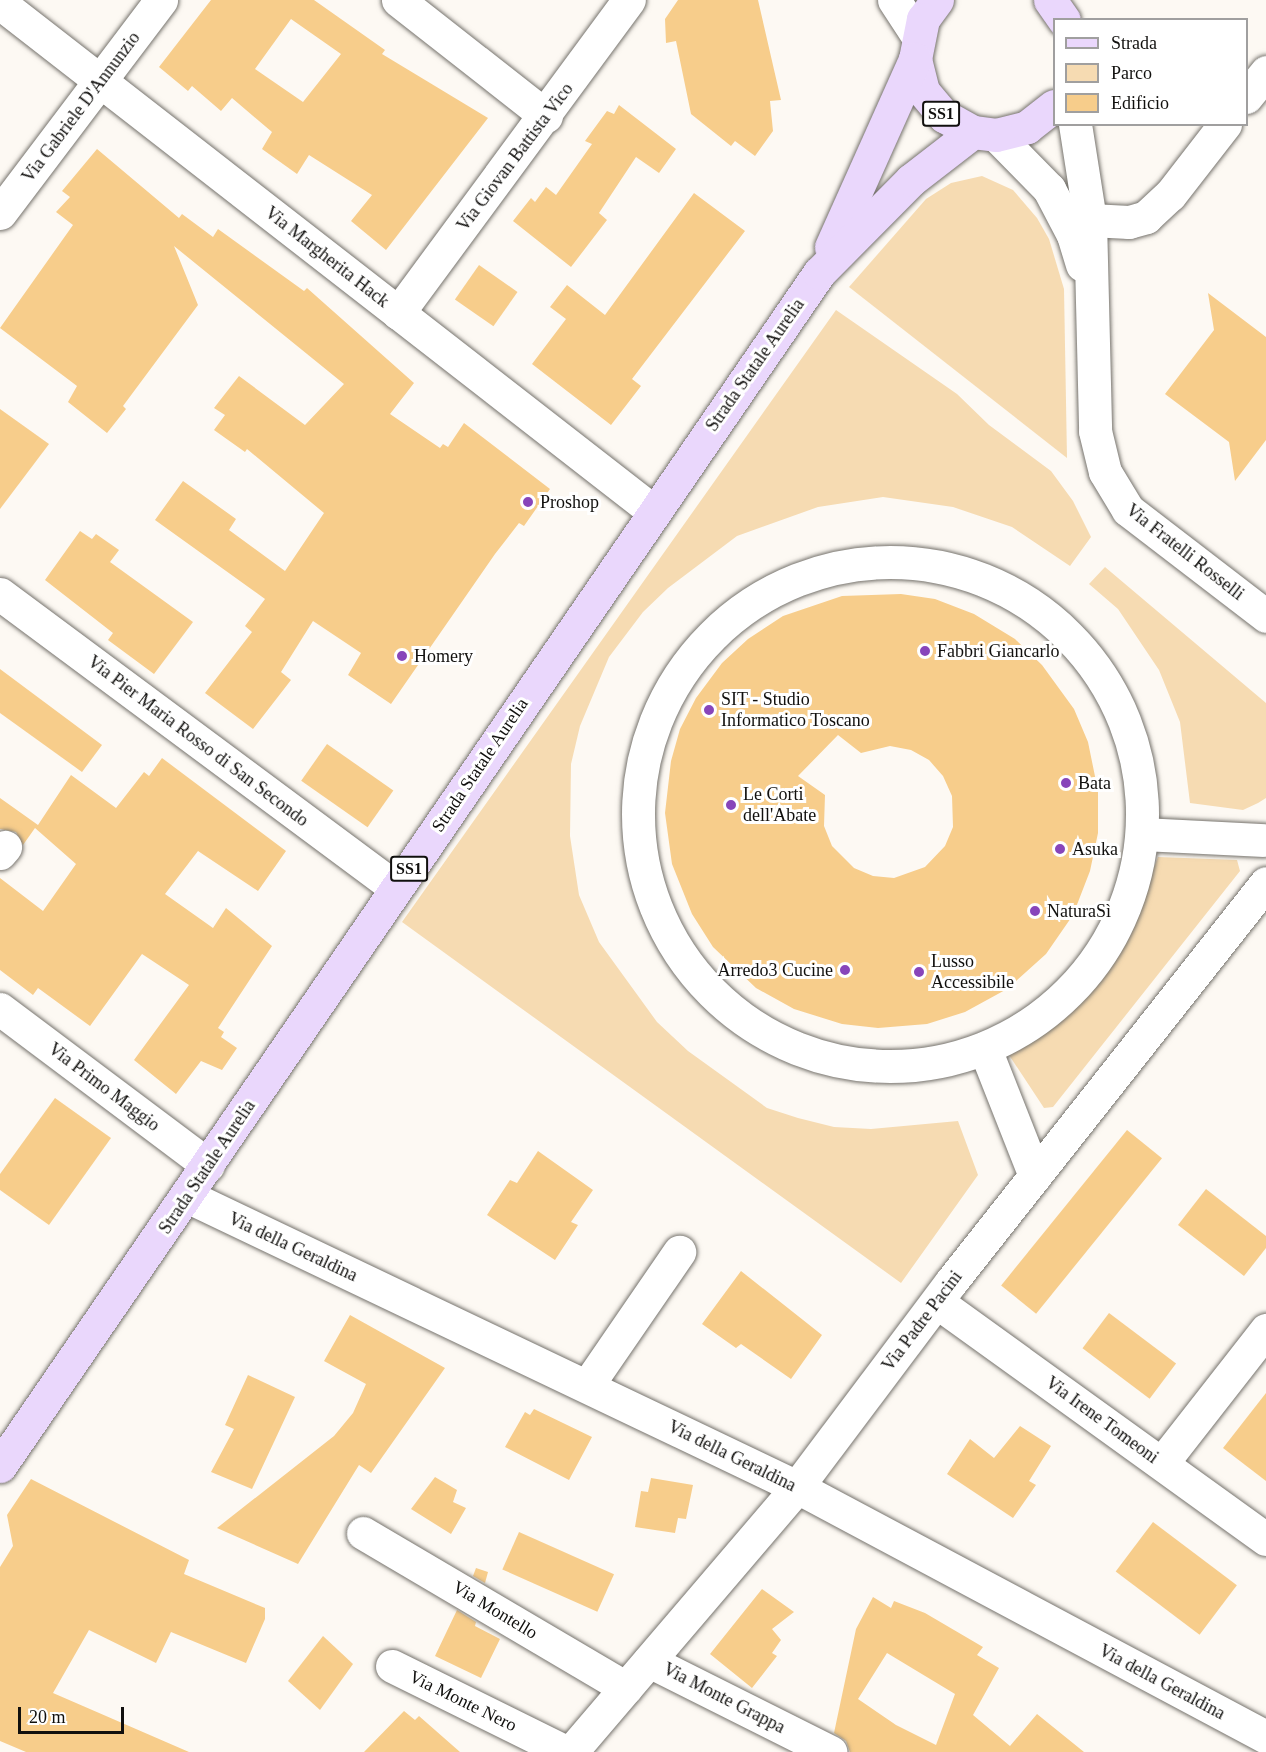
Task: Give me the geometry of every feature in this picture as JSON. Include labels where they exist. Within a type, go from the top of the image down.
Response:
[{"type":"main road","name":"SS1","points":[[937,0],[923,19],[916,47],[917,76],[932,105],[944,116],[984,133],[1027,127],[1053,107]]},
{"type":"main road","name":"Strada Statale Aurelia","points":[[819,273],[916,47]]},
{"type":"main road","name":"Strada Statale Aurelia","points":[[0,1466],[187,1196],[653,511],[819,273],[911,180],[984,133]]},
{"type":"street","name":"Via Gabriele D'Annunzio","points":[[0,213],[161,0]]},
{"type":"street","points":[[398,0],[546,116]]},
{"type":"street","name":"Via Giovan Battista Vico","points":[[398,312],[546,116],[629,0]]},
{"type":"street","points":[[894,0],[916,47]]},
{"type":"street","name":"Via Margherita Hack","points":[[0,3],[653,511]]},
{"type":"street","points":[[1248,94],[1266,72]]},
{"type":"street","name":"Via Fratelli Rosselli","points":[[1075,126],[1090,220],[1095,432],[1111,485],[1128,510],[1266,616]]},
{"type":"street","points":[[1090,220],[1122,222],[1146,217],[1170,195],[1223,126]]},
{"type":"street","name":"Via Fratelli Rosselli","points":[[984,133],[1049,189],[1062,210],[1073,236],[1091,305]]},
{"type":"street","points":[[916,563],[951,569],[998,588],[1041,612],[1092,661],[1108,683],[1131,736],[1143,784],[1144,834],[1136,875],[1095,956],[1054,1004],[1013,1035],[985,1049],[923,1065],[837,1063],[763,1035],[722,1004],[695,975],[664,928],[653,902],[642,866],[636,810],[648,740],[678,677],[735,615],[806,577],[882,564],[916,563]]},
{"type":"street","name":"Via Pier Maria Rosso di San Secondo","points":[[0,594],[396,888]]},
{"type":"street","points":[[1144,834],[1265,839]]},
{"type":"street","name":"Via Padre Pacini","points":[[571,1752],[797,1487],[1035,1176],[1266,884]]},
{"type":"street","name":"Via Primo Maggio","points":[[0,1009],[208,1165]]},
{"type":"street","points":[[985,1049],[1035,1176]]},
{"type":"street","name":"Via della Geraldina","points":[[187,1196],[797,1487],[1266,1737]]},
{"type":"street","points":[[587,1386],[679,1252]]},
{"type":"street","name":"Via Irene Tomeoni","points":[[937,1302],[1266,1539]]},
{"type":"street","points":[[1162,1463],[1266,1329]]},
{"type":"street","name":"Via Montello","points":[[363,1533],[626,1688]]},
{"type":"street","name":"Via Monte Grappa","points":[[649,1661],[831,1752]]},
{"type":"street","name":"Via Monte Nero","points":[[392,1666],[566,1752]]},
{"type":"green space","points":[[982,176],[1013,190],[1037,218],[1049,239],[1064,289],[1067,458],[849,287],[926,199],[951,183]]},
{"type":"green space","points":[[836,310],[957,394],[989,425],[1051,471],[1073,501],[1091,537],[1070,566],[1012,527],[953,507],[883,497],[818,507],[737,536],[668,588],[643,612],[609,657],[580,726],[571,764],[570,836],[579,895],[599,942],[657,1022],[688,1051],[767,1108],[798,1118],[834,1127],[871,1129],[958,1121],[978,1175],[901,1283],[402,922]]},
{"type":"green space","points":[[1105,567],[1266,703],[1266,798],[1243,810],[1190,803],[1180,722],[1159,670],[1118,609],[1089,584]]},
{"type":"green space","points":[[1158,857],[1237,860],[1240,871],[1053,1107],[1044,1108],[1009,1055],[1084,997],[1103,974],[1126,937]]},
{"type":"building","points":[[211,0],[314,0],[385,50],[382,54],[488,118],[386,250],[351,221],[372,195],[309,155],[297,174],[262,149],[272,132],[232,98],[221,111],[192,86],[188,91],[159,67]],"holes":[[[291,19],[341,54],[303,102],[255,69]]]},
{"type":"building","points":[[678,0],[758,0],[781,100],[770,101],[773,131],[755,156],[735,141],[731,146],[691,114],[676,41],[666,43],[665,19]]},
{"type":"building","points":[[619,105],[676,149],[659,173],[636,157],[599,213],[607,220],[571,267],[513,221],[531,198],[535,202],[546,187],[556,195],[592,144],[585,141],[607,111],[614,114]]},
{"type":"building","points":[[97,149],[179,218],[182,214],[213,237],[218,229],[304,291],[307,288],[414,383],[390,414],[440,448],[443,444],[448,447],[464,423],[550,489],[524,526],[519,523],[495,554],[391,704],[348,675],[361,653],[313,621],[281,672],[291,680],[253,729],[205,693],[252,632],[245,626],[265,599],[155,520],[183,481],[236,519],[229,530],[285,571],[324,513],[247,449],[245,452],[214,430],[225,415],[214,408],[239,376],[305,425],[344,384],[174,246],[198,305],[123,406],[126,409],[107,433],[68,402],[77,386],[0,328],[73,225],[56,212],[70,197],[62,191]]},
{"type":"building","points":[[694,193],[745,231],[632,379],[641,386],[611,425],[532,364],[566,319],[550,307],[567,285],[605,315]]},
{"type":"building","points":[[479,265],[518,292],[493,326],[455,299]]},
{"type":"building","points":[[1208,293],[1266,337],[1266,440],[1235,481],[1229,442],[1165,394],[1214,330]]},
{"type":"building","points":[[0,409],[49,444],[0,509]]},
{"type":"building","points":[[80,531],[92,539],[96,534],[119,550],[110,562],[193,622],[154,674],[108,640],[113,633],[45,580]]},
{"type":"building","name":"Le Corti dell'Abate","points":[[901,594],[935,599],[974,614],[1015,639],[1042,665],[1074,709],[1088,742],[1098,791],[1098,833],[1090,871],[1073,915],[1046,954],[1007,989],[965,1012],[927,1024],[878,1028],[842,1024],[794,1009],[756,988],[713,947],[692,914],[672,864],[665,813],[671,761],[680,729],[696,698],[722,663],[748,639],[783,616],[842,596]],"holes":[[[838,735],[861,753],[890,746],[911,750],[929,760],[943,776],[952,796],[953,827],[945,846],[925,867],[894,878],[873,876],[854,868],[832,846],[824,826],[825,795],[798,776]]]},
{"type":"building","points":[[0,669],[102,745],[82,772],[0,713]]},
{"type":"building","points":[[327,744],[393,790],[368,827],[301,781]]},
{"type":"building","points":[[162,758],[286,851],[258,891],[198,851],[165,894],[213,928],[226,908],[272,946],[218,1028],[224,1032],[221,1037],[237,1048],[222,1070],[201,1061],[176,1094],[134,1060],[189,985],[142,954],[90,1026],[38,988],[33,995],[0,970],[0,878],[43,911],[76,864],[35,828],[23,845],[16,832],[0,829],[0,798],[38,825],[71,775],[116,808],[144,772],[149,776]]},
{"type":"building","points":[[55,1098],[111,1138],[49,1225],[0,1190],[0,1174]]},
{"type":"building","points":[[1127,1130],[1162,1158],[1036,1314],[1001,1285]]},
{"type":"building","points":[[538,1151],[593,1190],[571,1222],[578,1225],[555,1260],[487,1215],[510,1180],[517,1183]]},
{"type":"building","points":[[1206,1189],[1266,1236],[1266,1248],[1244,1276],[1178,1225]]},
{"type":"building","points":[[741,1271],[822,1335],[791,1379],[741,1344],[736,1348],[702,1324]]},
{"type":"building","points":[[1109,1313],[1176,1364],[1150,1399],[1083,1348]]},
{"type":"building","points":[[350,1315],[445,1368],[371,1473],[359,1465],[298,1564],[217,1528],[334,1436],[353,1413],[366,1384],[324,1361]]},
{"type":"building","points":[[248,1375],[295,1397],[252,1489],[211,1472],[234,1429],[225,1425]]},
{"type":"building","points":[[1266,1393],[1266,1481],[1223,1448]]},
{"type":"building","points":[[534,1409],[592,1437],[569,1480],[505,1447],[525,1412],[530,1415]]},
{"type":"building","points":[[1020,1426],[1051,1446],[1029,1481],[1036,1485],[1013,1518],[947,1474],[970,1439],[994,1458]]},
{"type":"building","points":[[435,1477],[457,1490],[453,1502],[466,1508],[451,1534],[411,1509]]},
{"type":"building","points":[[651,1478],[693,1485],[686,1519],[678,1518],[675,1533],[635,1527],[641,1491],[648,1492]]},
{"type":"building","points":[[31,1479],[189,1560],[184,1574],[265,1608],[265,1619],[246,1663],[171,1632],[156,1663],[89,1630],[53,1693],[189,1752],[26,1752],[0,1741],[0,1567],[13,1546],[7,1515]]},
{"type":"building","points":[[1153,1522],[1237,1585],[1200,1635],[1116,1572]]},
{"type":"building","points":[[519,1532],[614,1574],[597,1612],[502,1569]]},
{"type":"building","points":[[476,1568],[488,1572],[485,1583],[473,1576]]},
{"type":"building","points":[[762,1589],[794,1612],[772,1629],[781,1640],[772,1653],[777,1656],[752,1688],[710,1654]]},
{"type":"building","points":[[873,1597],[891,1608],[894,1601],[925,1613],[983,1647],[977,1655],[999,1668],[973,1715],[1010,1746],[1037,1714],[1084,1752],[850,1752],[846,1741],[834,1733],[856,1629]],"holes":[[[887,1653],[955,1694],[936,1745],[896,1725],[858,1699]]]},
{"type":"building","points":[[457,1610],[476,1622],[475,1626],[500,1639],[481,1678],[435,1656]]},
{"type":"building","points":[[323,1636],[353,1664],[320,1710],[288,1681]]},
{"type":"building","points":[[404,1711],[415,1720],[419,1716],[460,1752],[364,1752]]},
{"type":"place","name":"Proshop","points":[[528,502]]},
{"type":"place","name":"Fabbri Giancarlo","points":[[925,651]]},
{"type":"place","name":"Homery","points":[[402,656]]},
{"type":"place","name":"SIT - Studio Informatico Toscano","points":[[709,710]]},
{"type":"place","name":"Bata","points":[[1066,783]]},
{"type":"place","name":"Le Corti dell'Abate","points":[[731,805]]},
{"type":"place","name":"Asuka","points":[[1060,849]]},
{"type":"place","name":"NaturaSì","points":[[1035,911]]},
{"type":"place","name":"Arredo3 Cucine","points":[[845,970]]},
{"type":"place","name":"Lusso Accessibile","points":[[919,972]]}]
